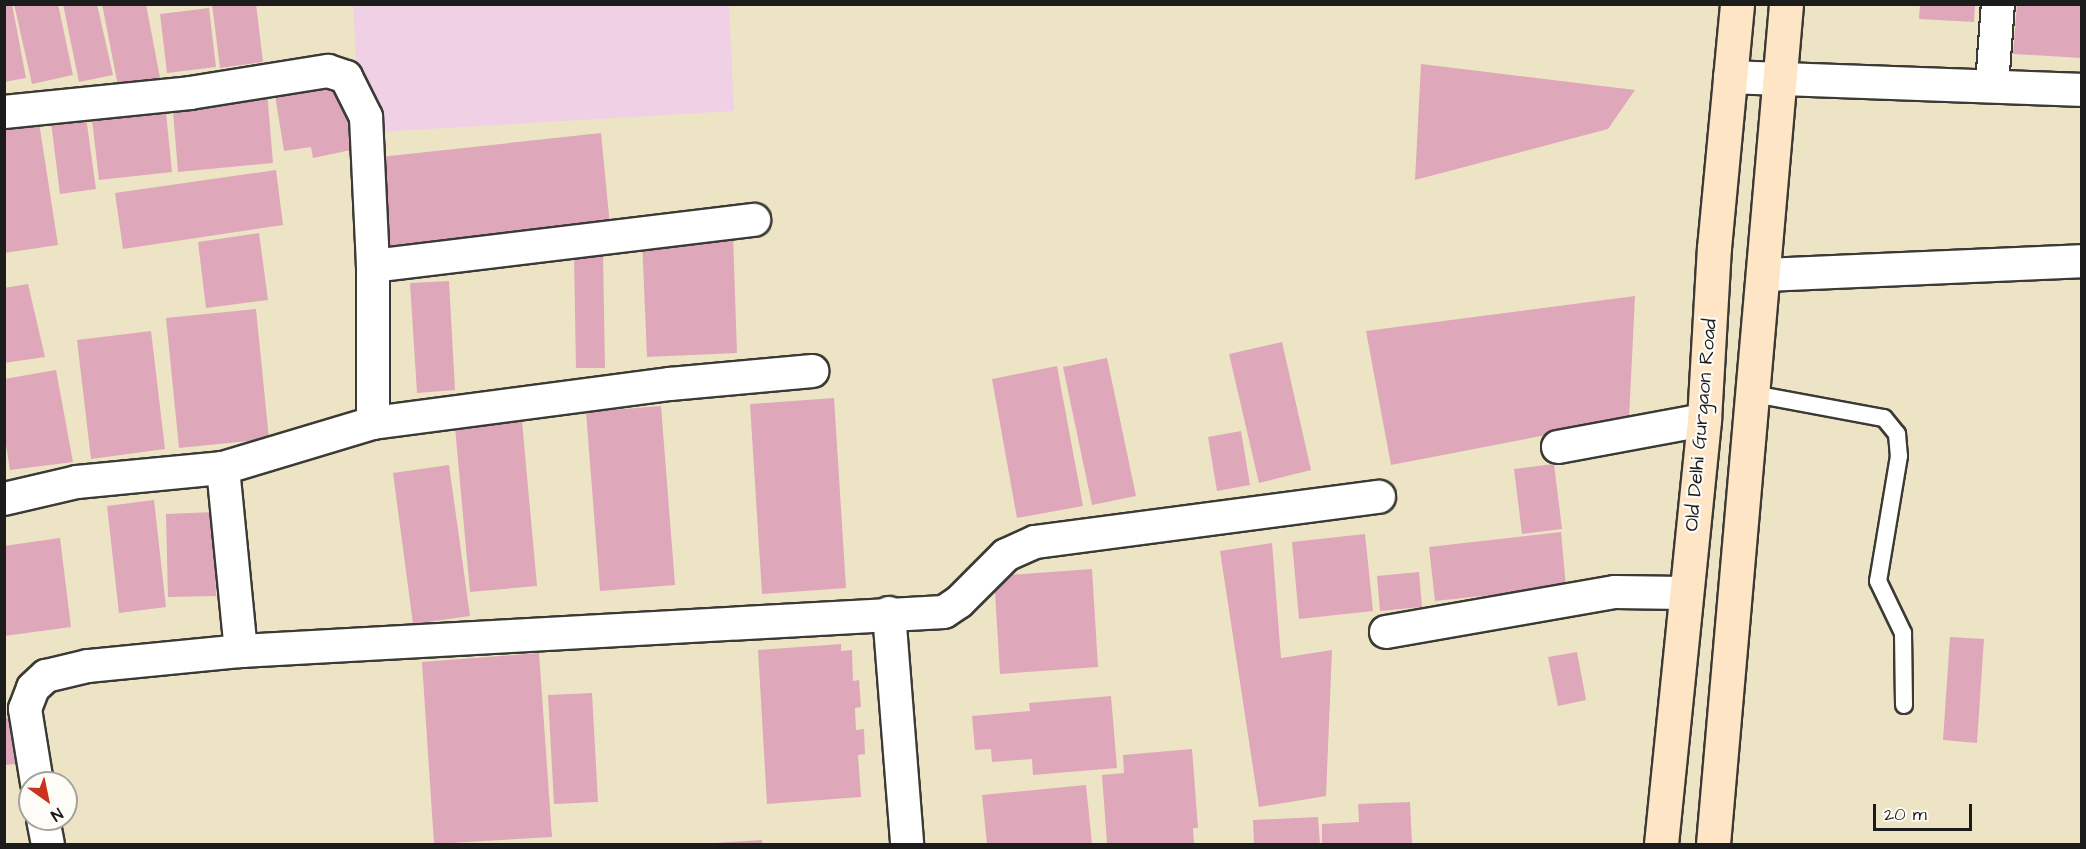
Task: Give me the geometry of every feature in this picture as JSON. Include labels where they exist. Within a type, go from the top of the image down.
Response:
[{"type":"main road","name":"Old Delhi Gurgaon Road","points":[[1661,844],[1704,420],[1714,249],[1737,4]]},
{"type":"main road","points":[[1713,844],[1754,394],[1786,4]]},
{"type":"street","points":[[1992,85],[1998,4]]},
{"type":"street","points":[[4,112],[190,93],[328,71],[346,77],[366,117],[373,266],[374,423]]},
{"type":"street","points":[[1730,77],[2082,90]]},
{"type":"street","points":[[373,266],[754,220]]},
{"type":"street","points":[[1764,275],[2082,261]]},
{"type":"street","points":[[4,499],[77,482],[223,468],[374,423],[670,384],[812,371]]},
{"type":"street","points":[[1558,447],[1704,420]]},
{"type":"street","points":[[223,468],[241,651]]},
{"type":"street","points":[[35,771],[25,709],[33,688],[46,676],[88,666],[241,651],[889,613],[944,612],[959,602],[1006,555],[1035,542],[1379,497]]},
{"type":"street","points":[[1386,632],[1615,592],[1685,593]]},
{"type":"street","points":[[889,613],[907,844]]},
{"type":"lane","points":[[1754,394],[1884,418],[1897,434],[1899,456],[1878,580],[1903,633],[1904,705]]},
{"type":"shaded area","points":[[353,5],[729,5],[734,111],[360,133]]},
{"type":"building","points":[[4,4],[12,4],[26,78],[4,82]]},
{"type":"building","points":[[14,4],[58,4],[73,75],[32,84]]},
{"type":"building","points":[[63,4],[97,4],[113,75],[79,82]]},
{"type":"building","points":[[102,4],[146,4],[160,78],[118,86]]},
{"type":"building","points":[[212,4],[256,4],[263,62],[220,68]]},
{"type":"building","points":[[1920,4],[1975,4],[1974,22],[1919,19]]},
{"type":"building","points":[[2017,4],[2082,4],[2082,58],[2013,54]]},
{"type":"building","points":[[209,8],[216,67],[167,73],[160,14]]},
{"type":"building","points":[[1421,64],[1635,90],[1608,129],[1415,180]]},
{"type":"building","points":[[346,80],[351,150],[313,158],[311,147],[284,151],[274,89]]},
{"type":"building","points":[[267,91],[273,163],[178,172],[172,99]]},
{"type":"building","points":[[165,103],[172,172],[99,180],[91,111]]},
{"type":"building","points":[[38,116],[58,245],[4,253],[4,122]]},
{"type":"building","points":[[86,117],[96,189],[60,194],[51,122]]},
{"type":"building","points":[[601,133],[610,226],[380,251],[371,158]]},
{"type":"building","points":[[276,170],[283,225],[123,249],[115,193]]},
{"type":"building","points":[[259,233],[268,300],[206,308],[198,242]]},
{"type":"building","points":[[733,235],[737,353],[647,357],[642,239]]},
{"type":"building","points":[[603,254],[605,368],[576,368],[574,255]]},
{"type":"building","points":[[449,281],[455,390],[417,393],[410,283]]},
{"type":"building","points":[[28,284],[45,357],[4,363],[4,288]]},
{"type":"building","points":[[1635,296],[1629,419],[1391,465],[1366,331]]},
{"type":"building","points":[[256,309],[269,439],[179,448],[166,318]]},
{"type":"building","points":[[151,331],[165,449],[91,459],[77,340]]},
{"type":"building","points":[[1282,342],[1311,470],[1259,483],[1229,354]]},
{"type":"building","points":[[1107,358],[1136,496],[1092,505],[1063,367]]},
{"type":"building","points":[[1057,366],[1083,506],[1017,518],[992,379]]},
{"type":"building","points":[[56,370],[73,462],[10,470],[4,432],[4,379]]},
{"type":"building","points":[[834,398],[846,588],[762,594],[750,404]]},
{"type":"building","points":[[661,406],[675,585],[600,591],[586,412]]},
{"type":"building","points":[[522,421],[537,586],[470,592],[455,427]]},
{"type":"building","points":[[1241,431],[1250,485],[1217,491],[1208,437]]},
{"type":"building","points":[[1554,464],[1562,529],[1522,534],[1514,469]]},
{"type":"building","points":[[449,465],[470,616],[413,624],[393,473]]},
{"type":"building","points":[[154,500],[166,607],[119,613],[107,506]]},
{"type":"building","points":[[214,512],[216,596],[168,597],[166,514]]},
{"type":"building","points":[[1561,532],[1566,587],[1435,601],[1429,547]]},
{"type":"building","points":[[1365,534],[1373,611],[1299,619],[1292,542]]},
{"type":"building","points":[[60,538],[71,627],[4,636],[4,546]]},
{"type":"building","points":[[1272,543],[1281,658],[1332,650],[1326,796],[1259,807],[1220,551]]},
{"type":"building","points":[[1092,569],[1098,667],[1000,674],[994,576]]},
{"type":"building","points":[[1419,572],[1422,607],[1380,611],[1377,576]]},
{"type":"building","points":[[1950,637],[1984,639],[1977,743],[1943,740]]},
{"type":"building","points":[[841,644],[841,651],[852,650],[853,681],[859,680],[861,707],[855,708],[856,730],[864,729],[865,754],[858,755],[861,797],[767,804],[758,650]]},
{"type":"building","points":[[1577,652],[1586,700],[1558,706],[1548,657]]},
{"type":"building","points":[[539,653],[552,837],[434,844],[422,662]]},
{"type":"building","points":[[592,693],[598,802],[554,804],[548,695]]},
{"type":"building","points":[[1111,696],[1117,768],[1033,775],[1032,759],[992,762],[991,749],[975,750],[972,716],[1030,711],[1029,703]]},
{"type":"building","points":[[13,717],[17,764],[4,765],[4,718]]},
{"type":"building","points":[[1192,749],[1198,828],[1193,828],[1194,843],[1107,844],[1102,775],[1124,773],[1123,755]]},
{"type":"building","points":[[1086,785],[1092,844],[987,844],[982,795]]},
{"type":"building","points":[[1410,802],[1412,844],[1322,844],[1322,824],[1359,822],[1358,804]]},
{"type":"building","points":[[1318,817],[1320,844],[1254,844],[1253,820]]},
{"type":"building","points":[[762,840],[762,844],[715,844],[715,843]]}]
